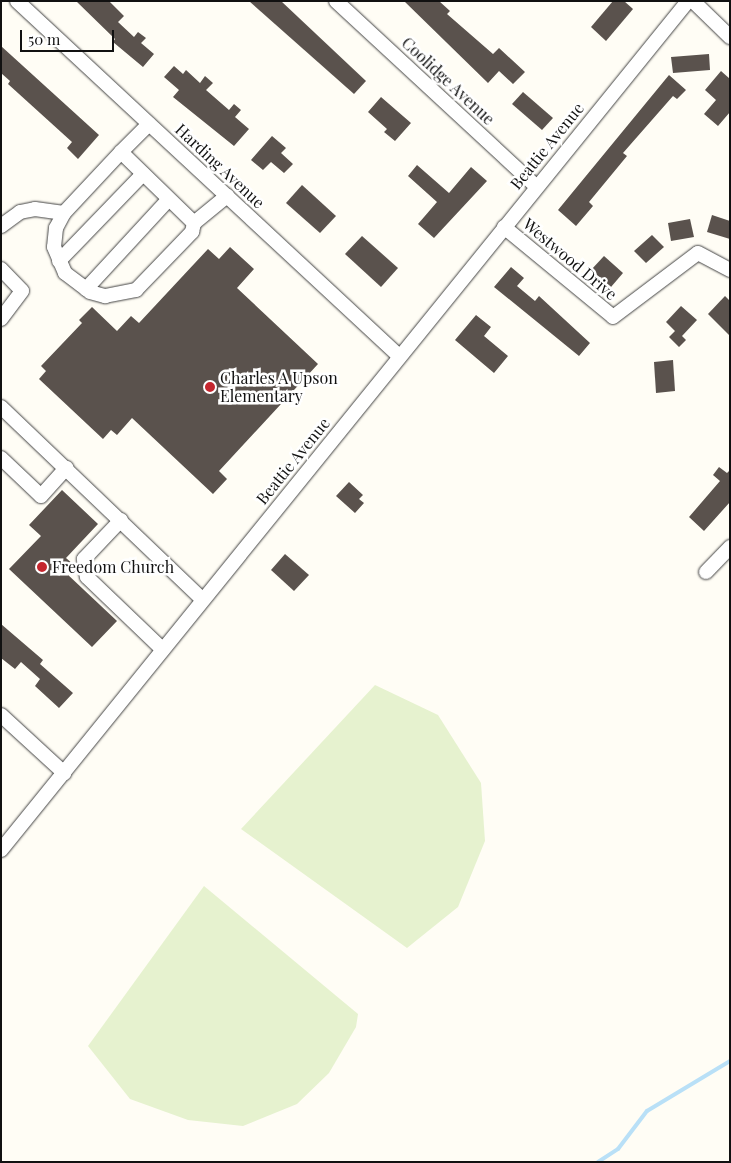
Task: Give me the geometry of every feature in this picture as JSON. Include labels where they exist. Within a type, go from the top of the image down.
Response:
[{"type":"street","name":"Harding Avenue","points":[[17,1],[399,356]]},
{"type":"street","name":"Coolidge Avenue","points":[[336,1],[536,186]]},
{"type":"street","name":"Beattie Avenue","points":[[1,850],[536,186],[688,1]]},
{"type":"street","points":[[693,1],[730,37]]},
{"type":"street","points":[[149,124],[64,214],[56,228],[54,247],[65,273],[86,289],[104,296],[136,290],[192,232],[194,223],[227,196]]},
{"type":"street","points":[[121,152],[194,223]]},
{"type":"street","points":[[59,261],[143,174]]},
{"type":"street","points":[[86,289],[169,198]]},
{"type":"street","points":[[1,226],[20,212],[28,210],[64,214]]},
{"type":"street","name":"Westwood Drive","points":[[504,227],[613,318],[698,254],[730,270]]},
{"type":"street","points":[[1,269],[22,291],[1,319]]},
{"type":"street","points":[[1,407],[203,600]]},
{"type":"street","points":[[1,458],[41,496],[66,468]]},
{"type":"street","points":[[121,520],[84,560],[86,577],[163,650]]},
{"type":"street","points":[[706,572],[730,547]]},
{"type":"street","points":[[1,715],[64,773]]},
{"type":"green space","points":[[375,685],[438,715],[481,783],[485,841],[458,907],[407,948],[241,829]]},
{"type":"green space","points":[[204,886],[358,1014],[356,1027],[329,1073],[297,1104],[243,1126],[188,1120],[130,1099],[88,1046]]},
{"type":"building","points":[[76,1],[109,1],[124,16],[118,22],[134,37],[138,32],[146,38],[141,43],[154,54],[143,67],[113,42],[115,39]]},
{"type":"building","points":[[249,1],[281,1],[366,81],[354,94]]},
{"type":"building","points":[[404,1],[439,1],[450,11],[447,14],[493,54],[499,48],[525,72],[513,84],[499,71],[488,83]]},
{"type":"building","points":[[613,1],[624,1],[633,9],[606,41],[591,27]]},
{"type":"building","points":[[1,46],[99,135],[78,159],[67,148],[72,142],[8,84],[10,81],[1,73]]},
{"type":"building","points":[[709,54],[710,70],[673,73],[671,57]]},
{"type":"building","points":[[174,66],[183,74],[186,70],[200,83],[205,76],[213,83],[206,90],[229,110],[234,104],[241,110],[235,117],[249,129],[234,146],[173,97],[179,90],[164,77]]},
{"type":"building","points":[[721,71],[730,79],[730,112],[718,126],[704,114],[716,100],[705,90]]},
{"type":"building","points":[[669,75],[686,90],[677,99],[673,96],[623,153],[627,156],[589,202],[593,206],[576,226],[558,210]]},
{"type":"building","points":[[523,92],[553,118],[542,130],[512,104]]},
{"type":"building","points":[[381,97],[411,123],[395,141],[384,132],[387,129],[368,112]]},
{"type":"building","points":[[272,136],[286,148],[281,153],[293,164],[284,173],[271,162],[263,170],[251,160]]},
{"type":"building","points":[[417,165],[449,193],[471,167],[487,181],[434,238],[418,224],[437,202],[408,176]]},
{"type":"building","points":[[302,185],[336,216],[320,233],[286,203]]},
{"type":"building","points":[[712,215],[730,221],[730,239],[707,232]]},
{"type":"building","points":[[690,219],[694,237],[671,241],[668,223]]},
{"type":"building","points":[[652,235],[664,247],[646,263],[634,251]]},
{"type":"building","points":[[362,236],[398,268],[381,287],[345,254]]},
{"type":"building","points":[[230,247],[254,269],[237,288],[318,364],[219,471],[227,479],[213,494],[132,418],[117,435],[111,430],[103,439],[39,379],[46,371],[41,366],[82,323],[79,320],[92,307],[117,331],[131,316],[139,323],[208,249],[219,259]]},
{"type":"building","points":[[604,256],[623,273],[611,287],[591,270]]},
{"type":"building","points":[[511,267],[524,278],[517,286],[535,301],[539,296],[590,343],[579,356],[494,287]]},
{"type":"building","points":[[725,296],[730,301],[730,336],[708,314]]},
{"type":"building","points":[[681,306],[697,320],[682,336],[686,340],[679,347],[669,337],[675,331],[666,322]]},
{"type":"building","points":[[476,315],[491,327],[484,336],[508,356],[494,373],[455,340]]},
{"type":"building","points":[[673,360],[675,391],[656,393],[654,362]]},
{"type":"building","points":[[719,467],[727,473],[730,470],[730,502],[704,531],[689,517],[720,481],[713,475]]},
{"type":"building","points":[[349,482],[363,495],[359,499],[364,503],[355,513],[336,496]]},
{"type":"building","name":"Freedom Church","points":[[62,490],[98,524],[66,558],[74,565],[66,573],[117,621],[92,647],[9,569],[41,536],[29,525]]},
{"type":"building","points":[[285,554],[309,575],[294,591],[271,570]]},
{"type":"building","points":[[1,624],[43,660],[40,664],[73,693],[59,708],[35,686],[40,679],[21,662],[15,669],[1,658]]},
{"type":"waterway","points":[[598,1162],[618,1149],[647,1111],[730,1061]]},
{"type":"place","name":"Charles A Upson Elementary","points":[[210,387]]},
{"type":"place","name":"Freedom Church","points":[[42,567]]}]
